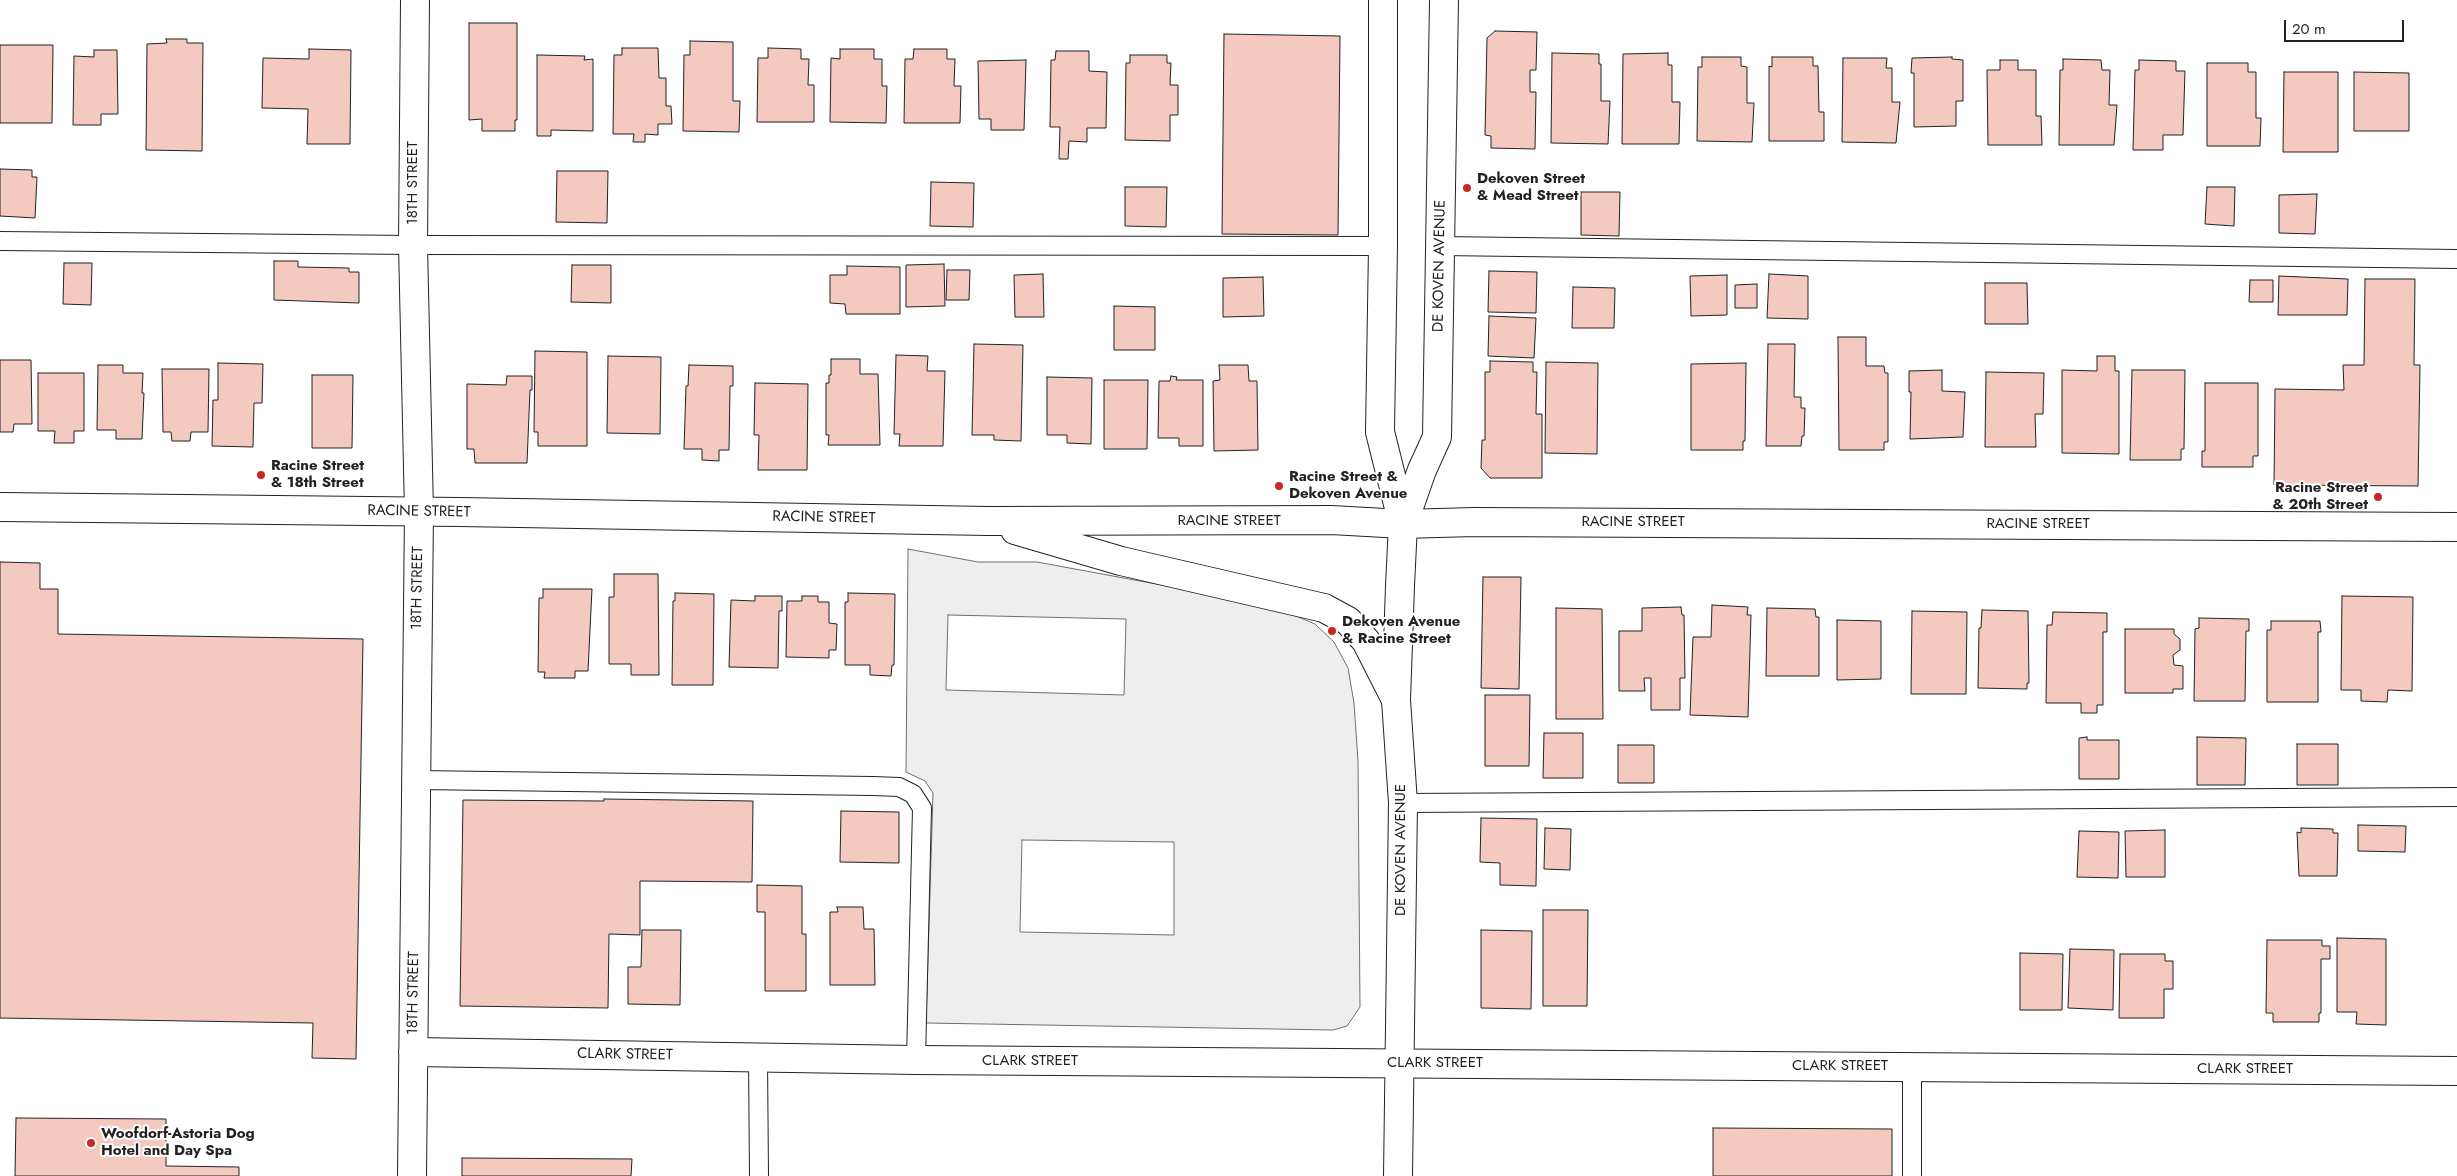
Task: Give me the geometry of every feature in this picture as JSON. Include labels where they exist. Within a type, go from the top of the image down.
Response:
[{"type":"street","name":"18TH STREET","points":[[412,1176],[419,512],[413,245],[415,0]]},
{"type":"street","name":"DE KOVEN AVENUE","points":[[1383,0],[1383,246],[1380,432],[1403,524],[1396,700],[1403,803],[1398,1176]]},
{"type":"street","name":"DE KOVEN AVENUE","points":[[1403,524],[1422,470],[1438,437],[1444,0]]},
{"type":"street","name":"RACINE STREET","points":[[0,507],[988,522],[1331,520],[1403,524],[1474,522],[2457,527]]},
{"type":"street","points":[[988,522],[1121,562],[1324,608],[1348,621],[1366,641],[1396,700]]},
{"type":"street","name":"CLARK STREET","points":[[413,1052],[916,1060],[2457,1071]]},
{"type":"lane","points":[[0,241],[413,245],[1383,246]]},
{"type":"lane","points":[[1440,246],[2457,259]]},
{"type":"lane","points":[[416,780],[873,786],[899,787],[913,794],[922,808],[916,1060]]},
{"type":"lane","points":[[1403,803],[2457,796]]},
{"type":"lane","points":[[758,1058],[759,1176]]},
{"type":"lane","points":[[1912,1066],[1912,1176]]},
{"type":"shaded area","points":[[908,549],[978,562],[1037,562],[1270,605],[1315,624],[1334,642],[1348,668],[1354,703],[1358,761],[1360,1007],[1347,1026],[1333,1030],[926,1023],[933,793],[925,781],[906,772]],"holes":[[[948,615],[1126,619],[1124,695],[946,690]],[[1022,840],[1174,842],[1174,935],[1020,932]]]},
{"type":"building","points":[[469,23],[517,23],[517,120],[515,120],[515,131],[482,131],[482,119],[469,120]]},
{"type":"building","points":[[1495,31],[1537,32],[1536,70],[1530,70],[1530,92],[1536,92],[1535,149],[1491,148],[1491,136],[1485,135],[1487,38]]},
{"type":"building","points":[[1224,34],[1340,36],[1338,235],[1222,234]]},
{"type":"building","points":[[166,39],[187,39],[187,43],[203,43],[202,151],[146,150],[147,44],[167,43]]},
{"type":"building","points":[[690,41],[733,42],[733,101],[740,101],[739,132],[683,131],[684,55],[690,55]]},
{"type":"building","points":[[0,45],[53,45],[52,123],[0,123]]},
{"type":"building","points":[[622,48],[658,48],[659,78],[666,78],[666,106],[671,106],[672,124],[658,124],[658,135],[645,134],[645,142],[633,142],[634,134],[613,134],[614,55],[622,55]]},
{"type":"building","points":[[768,48],[801,49],[801,59],[809,59],[808,85],[814,85],[814,122],[757,122],[758,58],[768,58]]},
{"type":"building","points":[[309,49],[351,50],[350,144],[307,144],[308,109],[262,108],[263,58],[309,59]]},
{"type":"building","points":[[840,49],[874,49],[874,59],[882,59],[882,86],[887,86],[886,123],[830,122],[831,58],[840,59]]},
{"type":"building","points":[[914,49],[947,49],[947,59],[955,59],[954,86],[961,86],[960,123],[904,123],[905,59],[913,59]]},
{"type":"building","points":[[94,50],[117,50],[118,114],[101,114],[101,125],[73,125],[74,56],[94,57]]},
{"type":"building","points":[[1056,51],[1089,51],[1089,71],[1107,72],[1106,128],[1087,128],[1087,142],[1069,141],[1068,159],[1059,159],[1060,127],[1050,127],[1051,60],[1055,60]]},
{"type":"building","points":[[1552,53],[1599,54],[1599,64],[1601,64],[1601,101],[1610,101],[1608,144],[1551,143]]},
{"type":"building","points":[[1668,53],[1668,65],[1672,65],[1672,102],[1680,102],[1679,144],[1622,144],[1623,54]]},
{"type":"building","points":[[537,55],[585,56],[584,60],[593,59],[593,131],[551,130],[551,136],[537,136]]},
{"type":"building","points":[[1130,55],[1167,55],[1167,63],[1171,63],[1170,85],[1178,85],[1178,115],[1170,115],[1170,141],[1125,140],[1126,63],[1130,63]]},
{"type":"building","points":[[1702,57],[1741,57],[1741,66],[1747,67],[1747,103],[1754,103],[1752,142],[1697,141],[1698,67],[1702,67]]},
{"type":"building","points":[[1772,57],[1813,57],[1813,66],[1818,66],[1819,112],[1824,112],[1824,141],[1769,141],[1769,66],[1772,67]]},
{"type":"building","points":[[1952,57],[1952,59],[1963,60],[1963,101],[1956,101],[1956,126],[1914,127],[1914,73],[1911,73],[1912,58]]},
{"type":"building","points":[[1843,58],[1887,58],[1886,68],[1892,68],[1892,102],[1900,102],[1896,143],[1842,142]]},
{"type":"building","points":[[2063,59],[2101,60],[2102,70],[2110,70],[2109,105],[2117,105],[2114,145],[2059,145],[2060,70],[2063,70]]},
{"type":"building","points":[[1026,60],[1024,130],[991,130],[991,119],[979,119],[978,61]]},
{"type":"building","points":[[2000,60],[2018,60],[2018,70],[2036,70],[2036,116],[2041,116],[2042,145],[1988,145],[1987,70],[2000,70]]},
{"type":"building","points":[[2139,60],[2176,61],[2176,71],[2185,71],[2183,135],[2163,135],[2163,150],[2133,150],[2135,70],[2139,70]]},
{"type":"building","points":[[2207,63],[2248,63],[2248,72],[2256,72],[2256,118],[2261,118],[2260,146],[2207,146]]},
{"type":"building","points":[[2284,72],[2338,72],[2338,152],[2283,152]]},
{"type":"building","points":[[2354,72],[2409,73],[2409,131],[2354,131]]},
{"type":"building","points":[[0,169],[32,170],[32,177],[37,177],[35,218],[0,216]]},
{"type":"building","points":[[557,171],[608,171],[607,223],[556,222]]},
{"type":"building","points":[[931,182],[974,183],[973,227],[930,226]]},
{"type":"building","points":[[1125,187],[1167,187],[1166,227],[1125,226]]},
{"type":"building","points":[[2207,187],[2235,187],[2234,226],[2205,224]]},
{"type":"building","points":[[1581,192],[1620,192],[1619,236],[1581,235]]},
{"type":"building","points":[[2317,194],[2315,234],[2279,233],[2279,195]]},
{"type":"building","points":[[274,261],[298,261],[298,267],[349,268],[349,272],[359,272],[359,303],[274,300]]},
{"type":"building","points":[[64,263],[92,263],[91,305],[63,304]]},
{"type":"building","points":[[944,264],[945,306],[906,307],[906,265]]},
{"type":"building","points":[[572,265],[611,265],[611,303],[571,302]]},
{"type":"building","points":[[847,266],[900,267],[900,314],[846,314],[845,304],[830,303],[830,275],[847,275]]},
{"type":"building","points":[[947,270],[970,270],[969,300],[946,300]]},
{"type":"building","points":[[1489,271],[1537,272],[1536,313],[1488,312]]},
{"type":"building","points":[[1043,274],[1044,317],[1015,317],[1014,275]]},
{"type":"building","points":[[1769,274],[1808,276],[1808,319],[1767,318]]},
{"type":"building","points":[[1727,275],[1727,315],[1691,316],[1690,276]]},
{"type":"building","points":[[2279,276],[2348,279],[2347,315],[2278,315]]},
{"type":"building","points":[[1263,277],[1264,316],[1223,317],[1223,278]]},
{"type":"building","points":[[2365,279],[2415,279],[2414,365],[2420,365],[2418,486],[2274,485],[2275,389],[2344,390],[2343,365],[2364,365]]},
{"type":"building","points":[[2250,280],[2273,280],[2273,302],[2249,302]]},
{"type":"building","points":[[1985,283],[2027,283],[2028,324],[1985,324]]},
{"type":"building","points":[[1757,284],[1757,308],[1735,308],[1735,285]]},
{"type":"building","points":[[1573,287],[1615,288],[1614,328],[1572,328]]},
{"type":"building","points":[[1114,306],[1155,307],[1155,350],[1114,350]]},
{"type":"building","points":[[1489,316],[1536,318],[1534,358],[1488,356]]},
{"type":"building","points":[[1838,337],[1866,337],[1866,366],[1884,366],[1885,373],[1888,373],[1888,442],[1884,442],[1884,450],[1839,450]]},
{"type":"building","points":[[974,344],[1023,345],[1021,441],[994,440],[994,435],[972,435]]},
{"type":"building","points":[[1768,344],[1795,344],[1794,397],[1801,397],[1801,408],[1805,408],[1804,436],[1802,436],[1801,446],[1766,446]]},
{"type":"building","points":[[535,351],[587,352],[587,446],[538,446],[538,432],[534,432]]},
{"type":"building","points":[[896,355],[928,356],[927,371],[945,371],[943,446],[899,446],[900,434],[894,434]]},
{"type":"building","points":[[608,356],[661,357],[660,434],[607,433]]},
{"type":"building","points":[[2097,356],[2115,356],[2115,371],[2119,371],[2119,454],[2062,453],[2062,370],[2097,371]]},
{"type":"building","points":[[831,359],[860,359],[860,374],[878,374],[880,445],[828,445],[829,435],[826,435],[826,383],[829,383],[829,375],[831,375]]},
{"type":"building","points":[[0,360],[31,360],[32,424],[14,424],[13,432],[0,432]]},
{"type":"building","points":[[1490,361],[1533,362],[1533,372],[1537,372],[1536,414],[1542,414],[1542,478],[1490,478],[1481,468],[1482,440],[1485,440],[1485,372],[1490,372]]},
{"type":"building","points":[[1546,362],[1598,363],[1597,454],[1545,453]]},
{"type":"building","points":[[218,363],[263,364],[262,403],[254,403],[253,447],[212,446],[213,400],[218,400]]},
{"type":"building","points":[[1746,363],[1745,441],[1743,441],[1743,450],[1691,450],[1691,364]]},
{"type":"building","points":[[98,365],[123,365],[123,373],[143,373],[142,439],[116,439],[116,430],[97,430]]},
{"type":"building","points":[[689,365],[733,366],[733,386],[730,386],[729,450],[719,450],[719,461],[702,460],[702,449],[684,449],[686,386],[688,386]]},
{"type":"building","points":[[1219,365],[1248,365],[1249,381],[1257,381],[1258,450],[1214,451],[1213,381],[1220,380]]},
{"type":"building","points":[[162,369],[209,369],[208,432],[191,432],[190,441],[172,441],[171,432],[163,432]]},
{"type":"building","points":[[1942,370],[1942,391],[1965,392],[1963,437],[1910,439],[1911,392],[1909,392],[1909,371]]},
{"type":"building","points":[[2132,370],[2185,370],[2184,449],[2181,449],[2181,460],[2130,460]]},
{"type":"building","points":[[1986,372],[2044,373],[2043,414],[2035,414],[2036,447],[1985,447]]},
{"type":"building","points":[[38,373],[84,373],[84,431],[74,431],[74,443],[54,443],[55,431],[38,431]]},
{"type":"building","points":[[312,375],[353,375],[352,448],[312,448]]},
{"type":"building","points":[[507,376],[532,376],[527,463],[475,463],[474,449],[467,449],[467,384],[506,385]]},
{"type":"building","points":[[1171,376],[1177,377],[1176,380],[1203,380],[1203,446],[1179,446],[1179,438],[1158,438],[1159,381],[1170,381]]},
{"type":"building","points":[[1047,377],[1092,378],[1091,444],[1067,443],[1067,435],[1047,435]]},
{"type":"building","points":[[1104,380],[1148,380],[1147,449],[1104,449]]},
{"type":"building","points":[[755,383],[808,384],[807,470],[758,470],[759,435],[754,435]]},
{"type":"building","points":[[2205,383],[2258,383],[2258,456],[2253,456],[2253,467],[2202,467],[2202,451],[2205,451]]},
{"type":"building","points":[[0,562],[40,563],[40,589],[58,589],[58,634],[363,639],[356,1059],[312,1058],[313,1023],[0,1018]]},
{"type":"building","points":[[614,574],[658,574],[659,675],[631,675],[631,664],[609,664],[609,597],[614,597]]},
{"type":"building","points":[[1483,577],[1521,577],[1519,689],[1481,688]]},
{"type":"building","points":[[543,589],[592,589],[588,671],[575,671],[575,678],[544,678],[545,672],[538,672],[539,598],[543,598]]},
{"type":"building","points":[[675,593],[714,594],[713,685],[672,685],[673,601],[675,601]]},
{"type":"building","points":[[848,593],[895,594],[894,665],[892,665],[891,676],[870,675],[870,665],[845,665],[845,602],[848,602]]},
{"type":"building","points":[[755,596],[782,596],[782,611],[779,611],[778,668],[729,667],[731,600],[755,601]]},
{"type":"building","points":[[802,596],[818,596],[818,602],[829,602],[829,623],[837,624],[836,650],[829,650],[829,658],[786,657],[787,601],[802,601]]},
{"type":"building","points":[[2342,596],[2413,597],[2412,691],[2388,690],[2387,702],[2361,701],[2361,690],[2341,690]]},
{"type":"building","points":[[1712,605],[1748,607],[1747,615],[1751,615],[1748,717],[1690,715],[1693,637],[1711,637]]},
{"type":"building","points":[[1681,607],[1682,615],[1684,615],[1685,678],[1680,678],[1680,710],[1651,710],[1651,678],[1644,678],[1645,691],[1619,691],[1619,631],[1642,631],[1642,608]]},
{"type":"building","points":[[1556,608],[1602,609],[1603,719],[1556,719]]},
{"type":"building","points":[[1767,608],[1815,609],[1816,617],[1819,617],[1819,676],[1766,676]]},
{"type":"building","points":[[1982,610],[2028,611],[2029,683],[2027,683],[2027,689],[1978,688],[1979,628],[1981,628]]},
{"type":"building","points":[[1912,611],[1967,612],[1966,694],[1911,694]]},
{"type":"building","points":[[2053,612],[2107,613],[2107,632],[2103,632],[2103,705],[2097,705],[2097,713],[2081,713],[2081,703],[2046,703],[2047,625],[2052,625]]},
{"type":"building","points":[[2199,618],[2249,619],[2249,631],[2246,631],[2245,701],[2194,701],[2195,629],[2199,628]]},
{"type":"building","points":[[1837,620],[1881,621],[1881,679],[1837,680]]},
{"type":"building","points":[[2271,621],[2320,621],[2321,632],[2318,632],[2318,702],[2267,702],[2267,630],[2271,630]]},
{"type":"building","points":[[2125,629],[2174,629],[2174,634],[2180,639],[2180,650],[2173,655],[2174,665],[2183,666],[2183,689],[2173,689],[2173,693],[2125,693]]},
{"type":"building","points":[[1485,695],[1530,695],[1529,766],[1485,766]]},
{"type":"building","points":[[1544,733],[1583,733],[1583,778],[1543,778]]},
{"type":"building","points":[[2087,737],[2087,740],[2119,740],[2119,779],[2079,779],[2079,738]]},
{"type":"building","points":[[2197,737],[2246,738],[2245,785],[2197,785]]},
{"type":"building","points":[[2297,744],[2338,744],[2338,785],[2297,785]]},
{"type":"building","points":[[1618,745],[1654,745],[1654,783],[1618,783]]},
{"type":"building","points":[[604,799],[753,801],[752,882],[640,881],[640,935],[609,934],[608,1008],[460,1006],[463,800],[604,801]]},
{"type":"building","points":[[841,811],[899,812],[899,863],[840,862]]},
{"type":"building","points":[[1481,818],[1537,819],[1536,886],[1500,885],[1500,863],[1480,862]]},
{"type":"building","points":[[2358,825],[2406,826],[2405,852],[2358,851]]},
{"type":"building","points":[[1545,828],[1571,829],[1570,870],[1544,869]]},
{"type":"building","points":[[2301,828],[2333,829],[2333,833],[2338,833],[2337,876],[2299,876],[2297,832],[2301,833]]},
{"type":"building","points":[[2165,830],[2165,877],[2126,877],[2125,831]]},
{"type":"building","points":[[2079,831],[2119,832],[2118,878],[2077,877]]},
{"type":"building","points":[[757,885],[802,886],[802,934],[806,934],[806,991],[765,991],[765,912],[757,912]]},
{"type":"building","points":[[837,907],[863,907],[864,929],[874,929],[875,985],[830,985],[830,912],[838,912]]},
{"type":"building","points":[[1543,910],[1588,910],[1587,1006],[1543,1006]]},
{"type":"building","points":[[642,930],[681,930],[680,1005],[628,1004],[628,967],[641,967]]},
{"type":"building","points":[[1481,930],[1532,931],[1531,1009],[1481,1008]]},
{"type":"building","points":[[2337,938],[2386,939],[2386,1025],[2356,1024],[2357,1012],[2337,1012]]},
{"type":"building","points":[[2267,940],[2322,940],[2322,946],[2330,946],[2330,959],[2321,959],[2321,1013],[2319,1013],[2319,1022],[2273,1022],[2273,1013],[2266,1013]]},
{"type":"building","points":[[2070,949],[2114,950],[2113,1010],[2068,1008]]},
{"type":"building","points":[[2020,953],[2063,954],[2062,1010],[2020,1010]]},
{"type":"building","points":[[2120,954],[2165,954],[2165,961],[2173,961],[2173,989],[2164,989],[2164,1018],[2119,1018]]},
{"type":"building","name":"Woofdorf-Astoria Dog Hotel and Day Spa","points":[[16,1118],[166,1119],[166,1166],[239,1167],[239,1176],[15,1176]]},
{"type":"building","points":[[1713,1128],[1892,1129],[1892,1176],[1713,1176]]},
{"type":"building","points":[[462,1158],[632,1159],[631,1176],[462,1176]]},
{"type":"place","name":"Dekoven Street & Mead Street","points":[[1467,188]]},
{"type":"place","name":"Racine Street & 18th Street","points":[[261,475]]},
{"type":"place","name":"Racine Street & Dekoven Avenue","points":[[1279,486]]},
{"type":"place","name":"Racine Street & 20th Street","points":[[2378,497]]},
{"type":"place","name":"Dekoven Avenue & Racine Street","points":[[1332,631]]},
{"type":"place","name":"Woofdorf-Astoria Dog Hotel and Day Spa","points":[[91,1143]]}]
